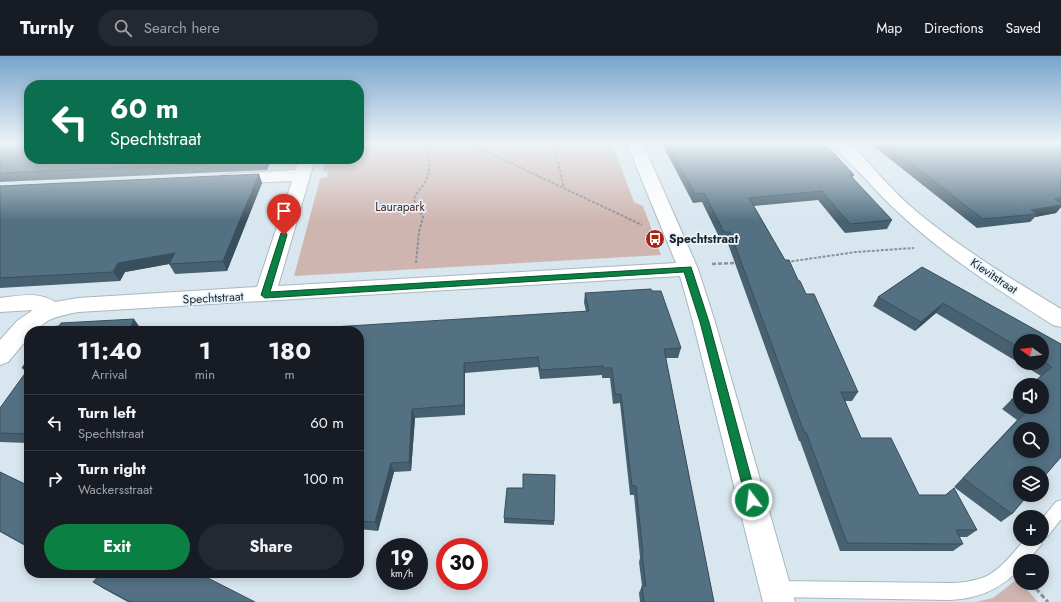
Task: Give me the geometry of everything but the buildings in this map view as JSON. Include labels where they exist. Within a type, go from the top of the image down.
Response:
[{"type":"street","points":[[215,179],[286,169]]},
{"type":"street","points":[[265,295],[304,169]]},
{"type":"street","points":[[648,169],[696,266],[704,322],[777,596]]},
{"type":"street","name":"Kievitstraat","points":[[866,169],[909,214],[947,245],[1000,282],[1061,319]]},
{"type":"street","name":"Spechtstraat","points":[[25,326],[37,317],[51,310],[78,305],[415,286],[696,266]]},
{"type":"street","points":[[0,305],[39,302],[51,310]]},
{"type":"street","name":"Spechtstraat","points":[[0,356],[24,327]]},
{"type":"lane","points":[[1049,522],[1061,507]]},
{"type":"lane","points":[[777,596],[892,591],[968,590],[985,585],[996,578],[1029,546]]},
{"type":"path","points":[[415,286],[419,232],[423,217],[414,200],[414,197],[424,184],[429,169]]},
{"type":"path","points":[[525,169],[645,226]]},
{"type":"path","points":[[560,169],[565,188]]},
{"type":"path","points":[[783,262],[856,252],[947,245]]},
{"type":"path","points":[[696,266],[739,262]]},
{"type":"path","points":[[1037,590],[1048,602]]},
{"type":"green space","name":"Laurapark","points":[[323,169],[622,169],[634,202],[643,206],[661,255],[294,276],[320,179],[327,177],[328,172],[323,171]]},
{"type":"green space","points":[[1013,582],[1013,590],[1027,590],[1038,602],[976,602],[993,598]]},
{"type":"place","name":"Spechtstraat","points":[[655,239]]},
{"type":"route","points":[[284,235],[265,295],[688,269],[704,322],[752,500]]}]
